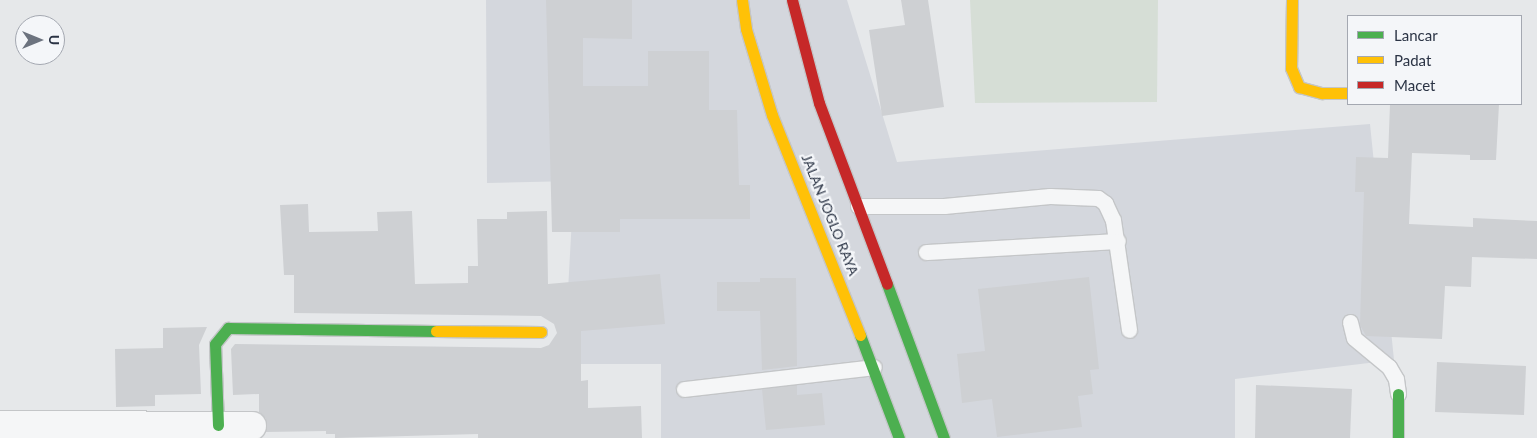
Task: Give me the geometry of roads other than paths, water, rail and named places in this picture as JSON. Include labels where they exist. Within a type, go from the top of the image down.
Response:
[{"type":"main road","name":"JALAN JOGLO RAYA","points":[[742,0],[746,29],[772,115],[874,366],[899,438]]},
{"type":"main road","name":"JALAN JOGLO RAYA","points":[[792,0],[819,103],[944,438]]},
{"type":"main road","points":[[1292,0],[1291,68],[1299,87],[1322,93],[1347,93]]},
{"type":"main road","points":[[218,425],[215,344],[228,328],[541,332]]},
{"type":"main road","points":[[1398,394],[1398,438]]},
{"type":"street","points":[[0,425],[252,426]]},
{"type":"lane","points":[[858,206],[944,206],[1050,196],[1090,196],[1105,203],[1118,241],[1129,330]]},
{"type":"lane","points":[[926,252],[1118,241]]},
{"type":"lane","points":[[1350,322],[1354,338],[1389,367],[1396,379],[1398,394]]},
{"type":"lane","points":[[684,389],[874,366]]}]
